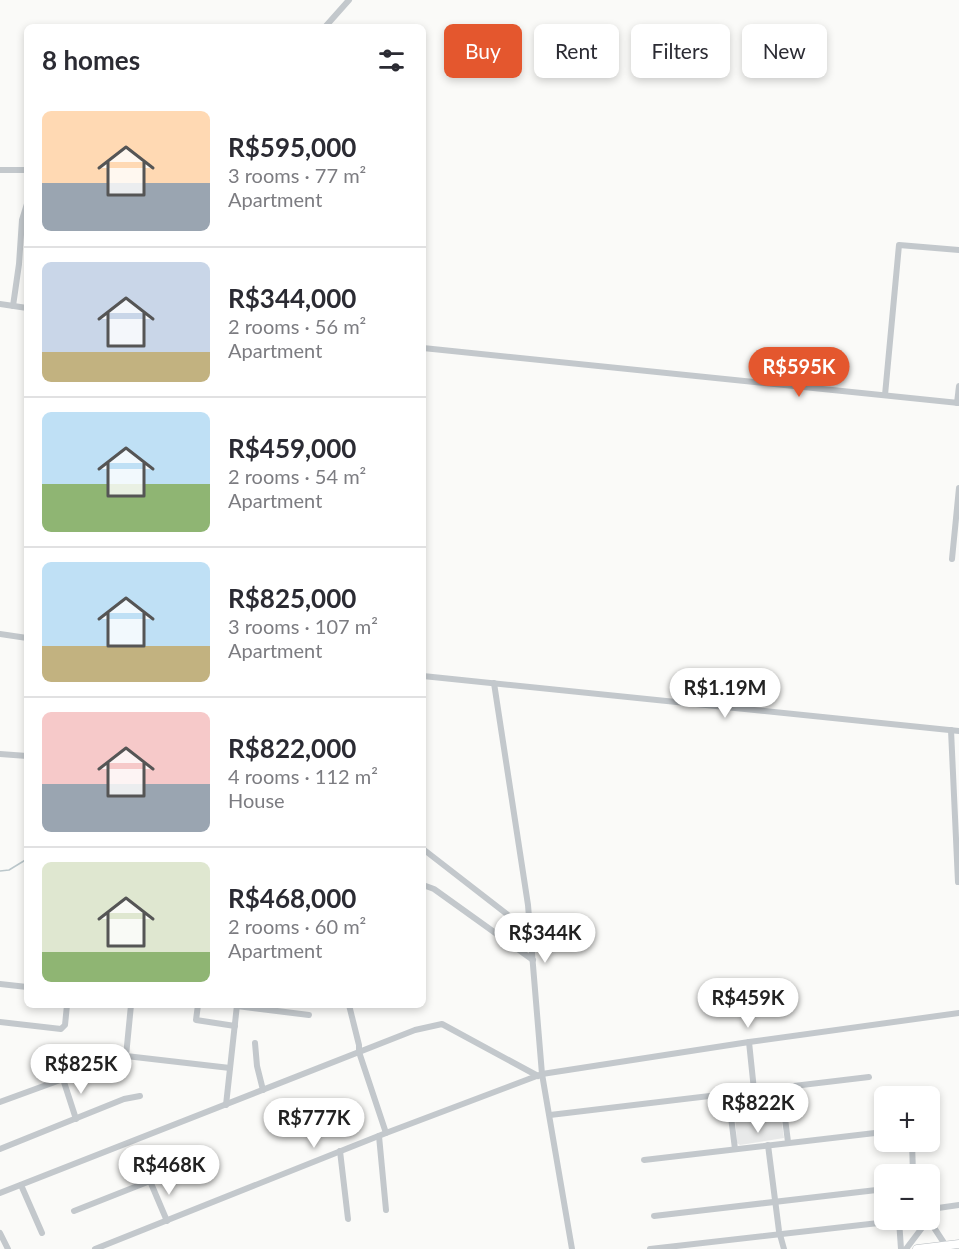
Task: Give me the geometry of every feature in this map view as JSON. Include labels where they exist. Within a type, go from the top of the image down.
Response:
[{"type":"main road","points":[[917,1249],[959,1244]]},
{"type":"street","points":[[328,24],[349,0]]},
{"type":"street","points":[[0,170],[24,170]]},
{"type":"street","points":[[13,306],[24,214]]},
{"type":"street","points":[[885,395],[899,245],[959,250]]},
{"type":"street","points":[[0,304],[24,308]]},
{"type":"street","points":[[426,348],[958,403],[959,386]]},
{"type":"street","points":[[952,559],[959,488]]},
{"type":"street","points":[[0,634],[24,638]]},
{"type":"street","points":[[426,676],[959,731]]},
{"type":"street","points":[[494,683],[530,932],[540,1075],[550,1115],[572,1249]]},
{"type":"street","points":[[951,730],[958,882]]},
{"type":"street","points":[[0,754],[24,756]]},
{"type":"street","points":[[426,851],[530,932]]},
{"type":"street","points":[[426,886],[533,960]]},
{"type":"street","points":[[0,984],[24,987]]},
{"type":"street","points":[[0,1022],[64,1028],[67,1008]]},
{"type":"street","points":[[126,1056],[131,1008]]},
{"type":"street","points":[[198,1008],[196,1020],[235,1026]]},
{"type":"street","points":[[226,1105],[237,1008]]},
{"type":"street","points":[[259,1008],[309,1015]]},
{"type":"street","points":[[350,1008],[359,1052],[386,1133]]},
{"type":"street","points":[[95,1249],[386,1133],[540,1075],[749,1041],[959,1013]]},
{"type":"street","points":[[0,1193],[415,1030],[442,1024],[540,1075]]},
{"type":"street","points":[[749,1041],[754,1090]]},
{"type":"street","points":[[255,1043],[257,1066],[263,1090]]},
{"type":"street","points":[[0,1102],[126,1056],[230,1068]]},
{"type":"street","points":[[550,1115],[869,1077]]},
{"type":"street","points":[[63,1079],[76,1119]]},
{"type":"street","points":[[781,1087],[788,1142]]},
{"type":"street","points":[[728,1093],[735,1149]]},
{"type":"street","points":[[0,1149],[124,1099],[140,1096]]},
{"type":"street","points":[[644,1160],[874,1133]]},
{"type":"street","points":[[379,1136],[386,1210]]},
{"type":"street","points":[[768,1145],[784,1249]]},
{"type":"street","points":[[340,1151],[348,1219]]},
{"type":"street","points":[[74,1211],[150,1181],[167,1221]]},
{"type":"street","points":[[21,1185],[42,1233]]},
{"type":"street","points":[[654,1216],[874,1190]]},
{"type":"street","points":[[940,1208],[959,1205]]},
{"type":"street","points":[[650,1249],[874,1223]]},
{"type":"street","points":[[900,1230],[901,1249]]},
{"type":"street","points":[[906,1249],[920,1230]]},
{"type":"street","points":[[937,1230],[946,1246]]},
{"type":"street","points":[[0,1233],[8,1249]]},
{"type":"shaded area","points":[[777,1091],[784,1138],[740,1145],[737,1143],[734,1097]]},
{"type":"waterway","points":[[0,871],[9,870],[24,861]]}]
